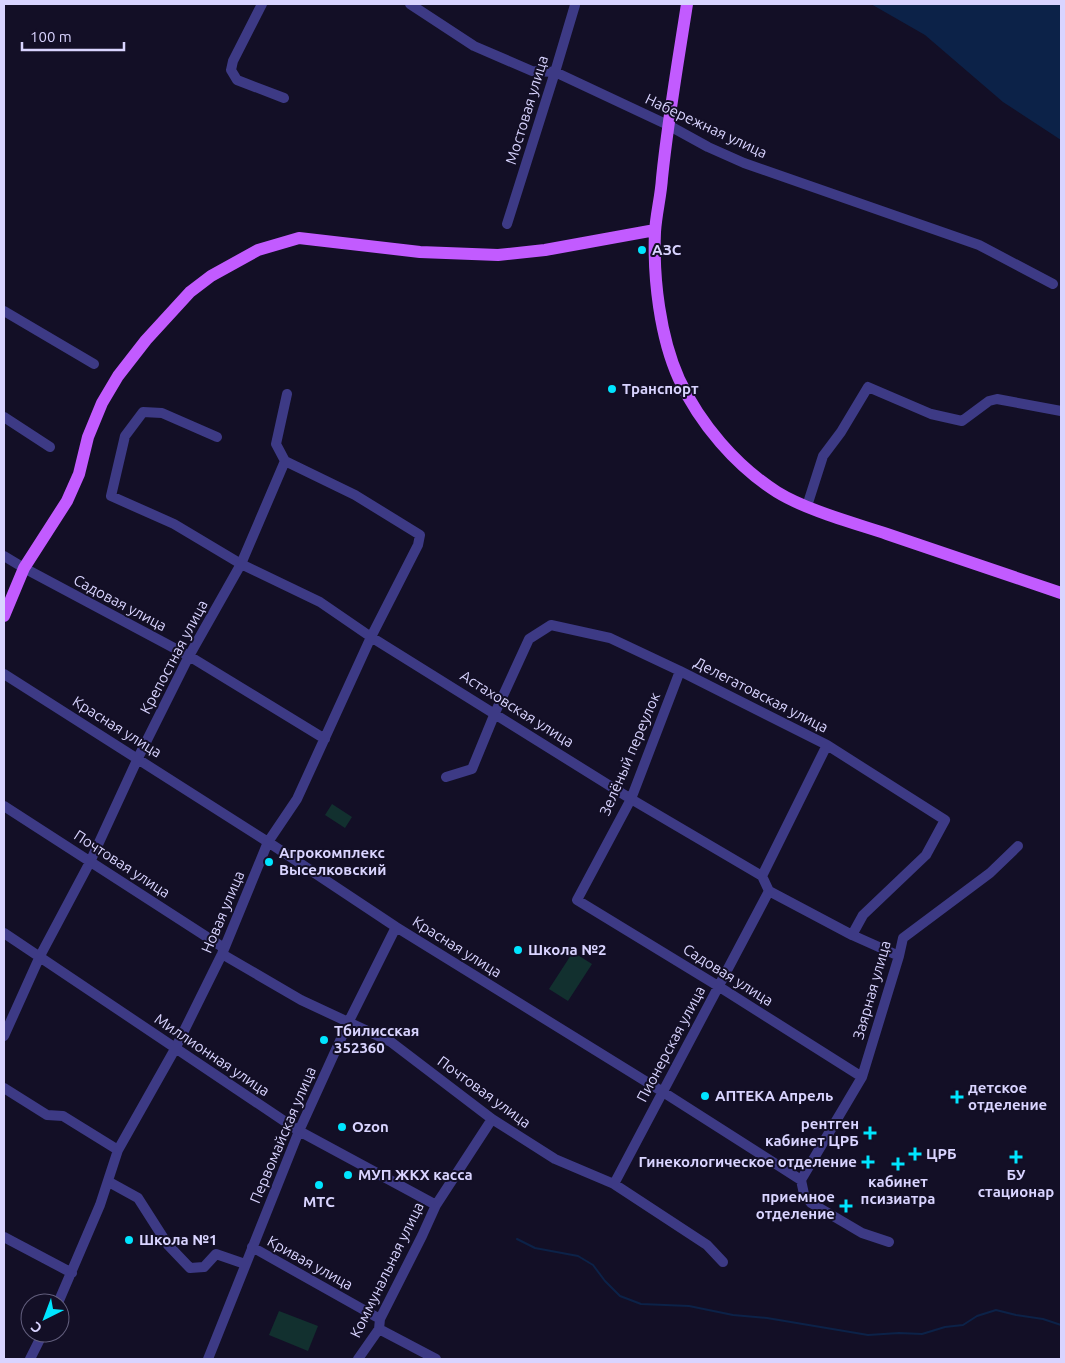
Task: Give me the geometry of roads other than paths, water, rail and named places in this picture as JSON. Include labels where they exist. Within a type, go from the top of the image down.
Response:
[{"type":"main road","points":[[687,4],[668,125],[655,230],[656,280],[666,340],[679,378],[690,399],[713,433],[738,461],[778,492],[807,506],[853,523],[1061,593]]},
{"type":"main road","points":[[4,616],[24,568],[67,501],[79,474],[88,437],[118,376],[146,340],[190,292],[231,264],[258,250],[299,238],[420,252],[498,256],[545,250],[655,230]]},
{"type":"street","points":[[262,4],[233,61],[231,70],[238,80],[284,98]]},
{"type":"street","name":"Набережная улица","points":[[410,4],[474,46],[532,71],[556,72],[668,125],[708,147],[744,162],[979,245],[1053,284]]},
{"type":"street","name":"Мостовая улица","points":[[507,224],[556,72],[575,5]]},
{"type":"street","points":[[4,311],[94,364]]},
{"type":"street","points":[[807,506],[823,456],[842,432],[868,386],[931,414],[962,420],[989,401],[997,399],[1061,411]]},
{"type":"street","points":[[285,461],[276,444],[287,394]]},
{"type":"street","name":"Астаховская улица","points":[[217,437],[162,413],[143,412],[124,436],[111,496],[174,524],[241,564],[320,602],[371,637],[631,798],[762,876]]},
{"type":"street","points":[[4,417],[50,447]]},
{"type":"street","name":"Новая улица","points":[[63,1293],[109,1182],[118,1150],[175,1049],[223,951],[268,842],[297,799],[371,637],[418,545],[420,535],[354,495],[285,461]]},
{"type":"street","name":"Крепостная улица","points":[[4,1036],[40,956],[90,862],[138,758],[189,656],[241,564],[285,461]]},
{"type":"street","name":"Садовая улица","points":[[4,556],[189,656],[325,740]]},
{"type":"street","name":"Делегатовская улица","points":[[494,713],[529,639],[551,625],[610,638],[827,745],[945,820],[926,855],[863,915],[852,935]]},
{"type":"street","name":"Зелёный переулок","points":[[577,900],[631,798],[680,671]]},
{"type":"street","name":"Красная улица","points":[[4,674],[138,758],[396,927],[663,1092],[801,1180]]},
{"type":"street","points":[[446,777],[472,769],[494,713]]},
{"type":"street","points":[[827,745],[762,876],[769,891],[852,935],[899,956]]},
{"type":"street","name":"Почтовая улица","points":[[4,806],[223,951],[301,1000],[391,1042],[492,1119],[554,1159],[614,1184],[707,1245],[723,1262]]},
{"type":"street","name":"Заярная улица","points":[[801,1180],[862,1077],[903,938],[990,873],[1018,846]]},
{"type":"street","name":"Пионерская улица","points":[[614,1184],[769,891]]},
{"type":"street","name":"Садовая улица","points":[[577,900],[862,1077]]},
{"type":"street","name":"Первомайская улица","points":[[208,1359],[299,1131],[349,1021],[396,927]]},
{"type":"street","name":"Миллионная улица","points":[[4,933],[299,1131],[436,1205]]},
{"type":"street","points":[[4,1088],[46,1115],[64,1116],[118,1150]]},
{"type":"street","name":"Коммунальная улица","points":[[358,1359],[379,1324],[436,1205],[492,1119]]},
{"type":"street","points":[[801,1180],[804,1194],[811,1203],[862,1233],[888,1242]]},
{"type":"street","points":[[109,1182],[138,1198],[168,1245],[190,1268],[204,1267],[216,1254],[245,1264]]},
{"type":"street","points":[[4,1237],[72,1273]]},
{"type":"street","name":"Кривая улица","points":[[252,1247],[436,1359]]},
{"type":"street","points":[[30,1359],[39,1343]]},
{"type":"water","points":[[871,4],[1061,4],[1061,140],[1003,102],[925,35]]},
{"type":"waterway","points":[[517,1239],[535,1248],[578,1256],[593,1265],[620,1296],[641,1304],[689,1306],[733,1315],[767,1318],[868,1335],[922,1334],[945,1327],[963,1325],[977,1316],[996,1310],[1043,1319],[1061,1325]]},
{"type":"place","name":"АЗС","points":[[642,250]]},
{"type":"place","name":"Транспорт","points":[[612,389]]},
{"type":"place","name":"Агрокомплекс Выселковский","points":[[269,862]]},
{"type":"place","name":"Школа №2","points":[[518,950]]},
{"type":"place","name":"Тбилисская 352360","points":[[324,1040]]},
{"type":"place","name":"АПТЕКА Апрель","points":[[705,1096]]},
{"type":"place","name":"детское отделение","points":[[957,1097]]},
{"type":"place","name":"Ozon","points":[[342,1127]]},
{"type":"place","name":"рентген кабинет ЦРБ","points":[[870,1133]]},
{"type":"place","name":"ЦРБ","points":[[915,1154]]},
{"type":"place","name":"БУ стационар","points":[[1016,1157]]},
{"type":"place","name":"Гинекологическое отделение","points":[[868,1162]]},
{"type":"place","name":"кабинет псизиатра","points":[[898,1164]]},
{"type":"place","name":"МУП ЖКХ касса","points":[[348,1175]]},
{"type":"place","name":"МТС","points":[[319,1185]]},
{"type":"place","name":"приемное отделение","points":[[846,1206]]},
{"type":"place","name":"Школа №1","points":[[129,1240]]}]
